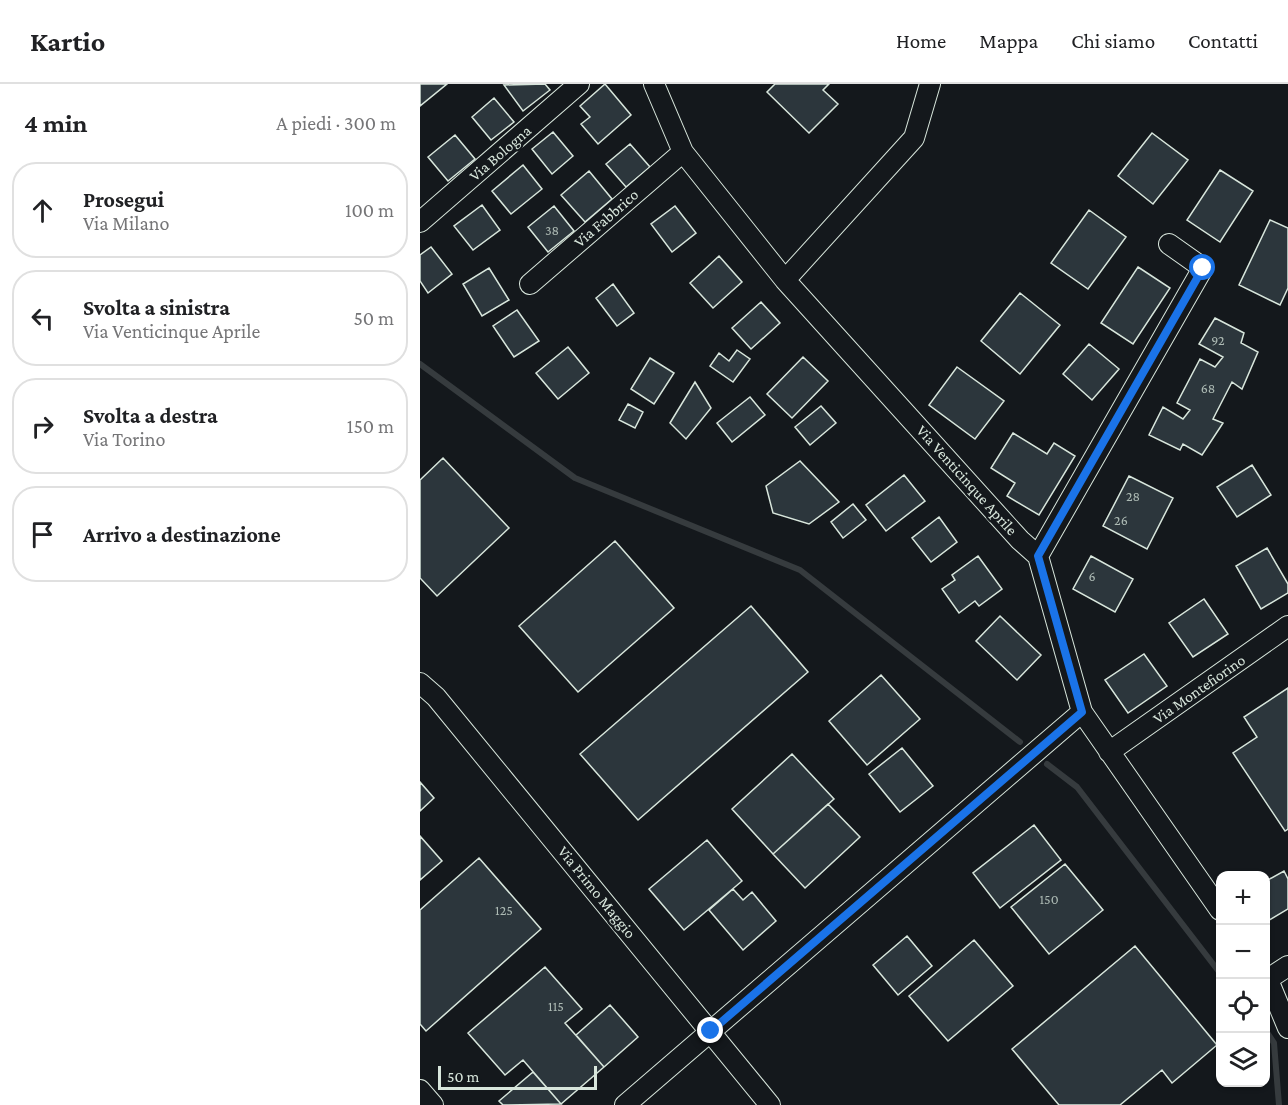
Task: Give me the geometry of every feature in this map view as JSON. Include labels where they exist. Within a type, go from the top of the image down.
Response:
[{"type":"street","name":"Via Bologna","points":[[420,222],[579,84]]},
{"type":"street","name":"Via Venticinque Aprile","points":[[654,84],[683,152],[785,280],[1020,540],[1038,556]]},
{"type":"street","points":[[785,280],[914,138],[930,84]]},
{"type":"street","name":"Via Fabbrico","points":[[530,284],[683,152]]},
{"type":"street","points":[[1169,244],[1203,268],[1038,556],[1082,712],[1216,903]]},
{"type":"street","name":"Via Montefiorino","points":[[1109,752],[1288,626]]},
{"type":"street","name":"Via Primo Maggio","points":[[420,683],[436,697],[771,1105]]},
{"type":"street","points":[[625,1105],[1082,712]]},
{"type":"street","points":[[1270,975],[1288,966]]},
{"type":"street","points":[[1268,979],[1288,1028]]},
{"type":"street","points":[[420,1090],[433,1105]]},
{"type":"building","points":[[420,84],[447,84],[420,106]]},
{"type":"building","points":[[545,84],[550,90],[523,111],[504,85]]},
{"type":"building","points":[[605,84],[631,115],[598,144],[581,124],[590,117],[580,106]]},
{"type":"building","points":[[775,84],[829,84],[823,90],[838,104],[809,133],[767,92]]},
{"type":"building","points":[[494,98],[514,122],[491,140],[472,117]]},
{"type":"building","points":[[553,132],[573,156],[552,174],[532,149]]},
{"type":"building","points":[[1152,133],[1188,160],[1153,204],[1118,176]]},
{"type":"building","points":[[455,135],[475,159],[448,181],[428,157]]},
{"type":"building","points":[[630,144],[650,167],[626,187],[606,164]]},
{"type":"building","points":[[523,165],[542,189],[511,214],[492,191]]},
{"type":"building","points":[[1220,170],[1253,191],[1220,242],[1187,220]]},
{"type":"building","points":[[589,171],[612,199],[585,222],[561,195]]},
{"type":"building","points":[[482,205],[500,230],[473,250],[454,226]]},
{"type":"building","points":[[554,206],[574,231],[548,252],[528,227]]},
{"type":"building","points":[[675,206],[696,233],[672,252],[651,224]]},
{"type":"building","points":[[1089,210],[1126,237],[1088,289],[1051,263]]},
{"type":"building","points":[[1270,220],[1288,228],[1288,288],[1280,305],[1239,285]]},
{"type":"building","points":[[431,247],[452,274],[428,293],[420,281],[420,255]]},
{"type":"building","points":[[719,256],[742,282],[713,308],[690,283]]},
{"type":"building","points":[[1138,267],[1170,288],[1133,344],[1101,323]]},
{"type":"building","points":[[489,268],[509,300],[482,316],[463,284]]},
{"type":"building","points":[[613,284],[634,313],[617,326],[596,298]]},
{"type":"building","points":[[1020,293],[1060,325],[1020,374],[981,341]]},
{"type":"building","points":[[761,302],[780,323],[751,349],[732,328]]},
{"type":"building","points":[[517,310],[539,341],[514,357],[493,326]]},
{"type":"building","points":[[1215,318],[1244,333],[1241,343],[1258,352],[1242,389],[1232,382],[1213,419],[1223,423],[1202,455],[1183,444],[1180,450],[1149,435],[1163,407],[1183,419],[1190,410],[1177,403],[1200,359],[1215,367],[1223,357],[1199,344]]},
{"type":"building","points":[[1089,344],[1119,369],[1092,400],[1063,374]]},
{"type":"building","points":[[568,347],[589,373],[558,399],[536,373]]},
{"type":"building","points":[[737,350],[750,359],[733,382],[710,366],[719,353],[729,361]]},
{"type":"building","points":[[803,357],[828,381],[792,418],[767,394]]},
{"type":"building","points":[[650,358],[674,373],[654,404],[631,389]]},
{"type":"building","points":[[957,367],[1004,401],[975,439],[929,405]]},
{"type":"building","points":[[695,382],[711,408],[686,439],[670,423]]},
{"type":"building","points":[[750,397],[765,415],[732,442],[717,423]]},
{"type":"building","points":[[628,404],[643,412],[635,428],[619,420]]},
{"type":"building","points":[[821,406],[836,423],[810,445],[795,427]]},
{"type":"building","points":[[1013,433],[1047,454],[1054,443],[1075,456],[1039,515],[1007,496],[1015,483],[991,468]]},
{"type":"building","points":[[443,458],[509,528],[437,596],[420,578],[420,480]]},
{"type":"building","points":[[800,461],[839,502],[809,524],[773,513],[766,486]]},
{"type":"building","points":[[1252,465],[1271,495],[1237,517],[1217,487]]},
{"type":"building","points":[[904,475],[925,501],[886,531],[866,505]]},
{"type":"building","points":[[1129,476],[1173,498],[1147,549],[1103,526]]},
{"type":"building","points":[[853,504],[866,520],[843,538],[831,522]]},
{"type":"building","points":[[939,517],[957,542],[931,562],[912,538]]},
{"type":"building","points":[[615,541],[674,608],[578,692],[519,626]]},
{"type":"building","points":[[1267,548],[1288,584],[1288,593],[1261,609],[1236,566]]},
{"type":"building","points":[[978,556],[1002,589],[979,606],[975,601],[959,613],[942,589],[955,580],[952,575]]},
{"type":"building","points":[[1091,556],[1133,579],[1115,612],[1073,589]]},
{"type":"building","points":[[1204,599],[1228,634],[1193,657],[1169,623]]},
{"type":"building","points":[[751,606],[808,672],[638,820],[580,754]]},
{"type":"building","points":[[1000,616],[1041,655],[1017,680],[976,641]]},
{"type":"building","points":[[1144,654],[1167,686],[1128,713],[1105,680]]},
{"type":"building","points":[[881,675],[920,719],[867,765],[829,721]]},
{"type":"building","points":[[1288,688],[1288,829],[1285,831],[1233,753],[1257,737],[1244,717]]},
{"type":"building","points":[[902,748],[933,786],[900,812],[869,774]]},
{"type":"building","points":[[792,754],[834,799],[773,854],[732,809]]},
{"type":"building","points":[[420,782],[434,798],[420,811]]},
{"type":"building","points":[[828,804],[860,837],[805,888],[773,854]]},
{"type":"building","points":[[1034,825],[1061,860],[1000,908],[973,873]]},
{"type":"building","points":[[420,836],[442,861],[420,880]]},
{"type":"building","points":[[707,840],[742,881],[684,930],[649,889]]},
{"type":"building","points":[[479,858],[541,929],[426,1031],[420,1024],[420,910]]},
{"type":"building","points":[[1065,864],[1103,910],[1049,954],[1011,907]]},
{"type":"building","points":[[1284,871],[1288,879],[1288,909],[1270,920],[1270,879]]},
{"type":"building","points":[[733,889],[743,900],[752,892],[776,921],[743,950],[709,910]]},
{"type":"building","points":[[907,936],[932,966],[898,995],[873,965]]},
{"type":"building","points":[[974,940],[1013,986],[948,1041],[909,996]]},
{"type":"building","points":[[1135,946],[1216,1044],[1172,1083],[1162,1070],[1120,1105],[1059,1105],[1012,1049]]},
{"type":"building","points":[[545,967],[582,1009],[565,1023],[604,1067],[561,1104],[523,1060],[505,1075],[468,1033]]},
{"type":"building","points":[[610,1005],[638,1037],[604,1067],[576,1035]]},
{"type":"building","points":[[533,1072],[561,1104],[503,1105],[499,1101]]},
{"type":"waterway","points":[[420,364],[575,478],[800,570],[1020,742]]},
{"type":"waterway","points":[[1047,764],[1077,787],[1216,968]]},
{"type":"waterway","points":[[1267,1033],[1274,1043],[1279,1105]]},
{"type":"route","points":[[711,1031],[1082,712],[1038,556],[1203,268]]}]
